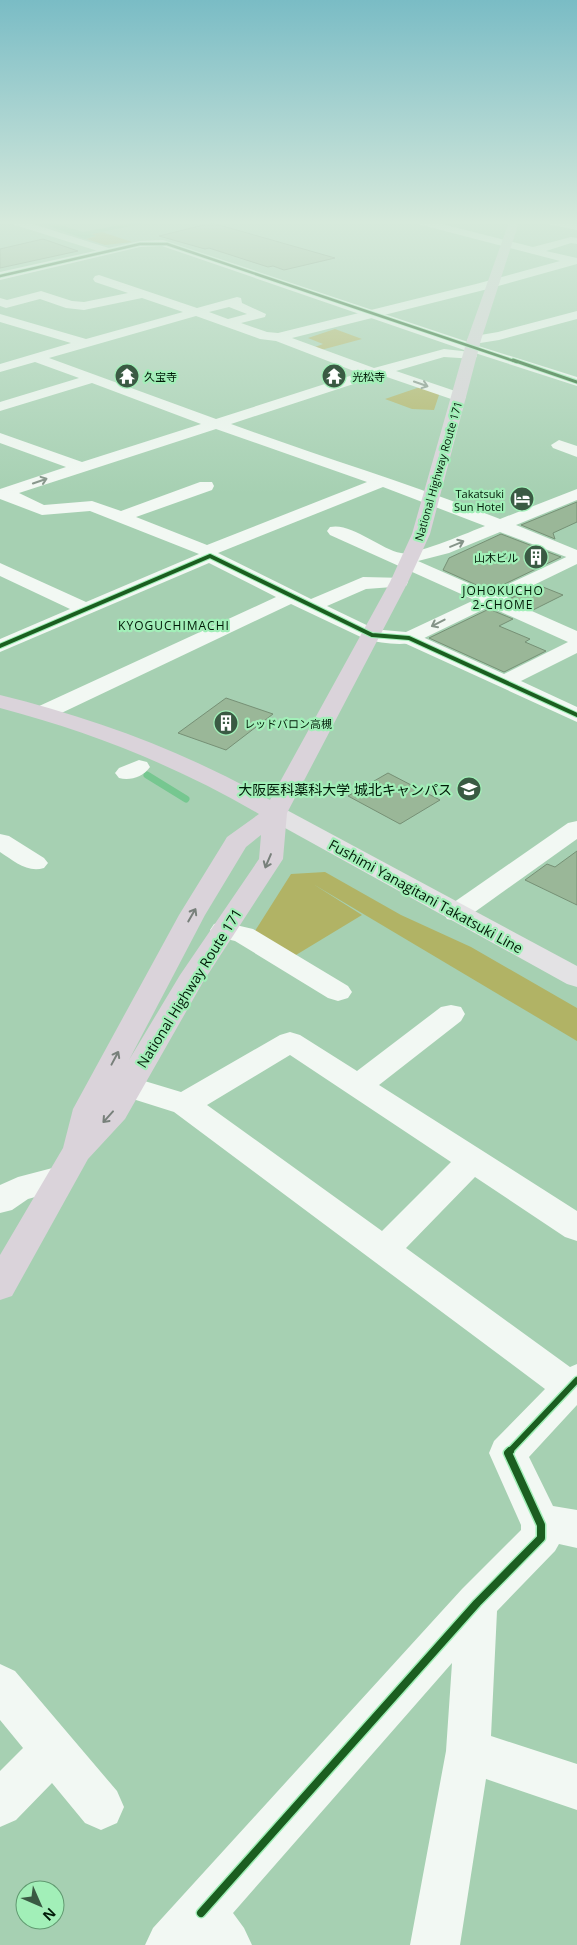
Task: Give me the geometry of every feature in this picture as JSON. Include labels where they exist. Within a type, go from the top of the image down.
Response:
[{"type":"highway","name":"National Highway Route 171","points":[[0,1286],[77,1151],[114,1111],[190,981],[271,859],[275,813],[372,635],[421,534],[472,348],[484,313]]},
{"type":"highway","points":[[0,701],[44,712],[115,734],[229,785],[275,813]]},
{"type":"highway","name":"National Highway Route 171","points":[[77,1151],[88,1109],[197,907],[236,842],[275,813]]},
{"type":"main road","name":"Fushimi Yanagitani Takatsuki Line","points":[[275,813],[577,978]]},
{"type":"street","points":[[0,368],[193,313]]},
{"type":"street","points":[[198,313],[264,336],[278,337],[378,372],[459,397]]},
{"type":"street","points":[[226,323],[260,314],[257,313]]},
{"type":"street","points":[[369,313],[577,382]]},
{"type":"street","points":[[278,337],[378,313]]},
{"type":"street","points":[[5,489],[80,467],[89,467],[378,372],[444,353],[472,348],[499,336],[577,314]]},
{"type":"street","points":[[0,318],[84,343]]},
{"type":"street","points":[[36,358],[301,455],[431,498],[577,557]]},
{"type":"street","points":[[0,407],[92,378]]},
{"type":"street","points":[[0,438],[80,467]]},
{"type":"street","points":[[560,445],[577,452]]},
{"type":"street","points":[[0,646],[208,553],[384,482]]},
{"type":"street","points":[[121,517],[206,486]]},
{"type":"street","points":[[5,489],[42,510],[92,506],[121,517],[208,553],[291,597],[372,635],[409,638],[577,715]]},
{"type":"street","points":[[410,560],[443,549],[577,494]]},
{"type":"street","points":[[336,531],[410,560],[577,638]]},
{"type":"street","points":[[409,638],[488,598],[577,557]]},
{"type":"street","points":[[0,569],[86,609]]},
{"type":"street","points":[[312,606],[363,583],[399,582]]},
{"type":"street","points":[[44,712],[291,597]]},
{"type":"street","points":[[503,682],[577,645]]},
{"type":"street","points":[[456,913],[577,828]]},
{"type":"street","points":[[0,841],[35,864]]},
{"type":"street","points":[[223,930],[244,935],[338,992]]},
{"type":"street","points":[[358,1086],[451,1014]]},
{"type":"street","points":[[185,1104],[290,1042],[577,1228]]},
{"type":"street","points":[[128,1088],[185,1104],[384,1250],[574,1383],[508,1452],[559,1527],[541,1538],[477,1603],[199,1934]]},
{"type":"street","points":[[384,1250],[473,1159]]},
{"type":"street","points":[[0,1201],[18,1190],[60,1178]]},
{"type":"street","points":[[435,1945],[468,1751],[477,1603]]},
{"type":"street","points":[[0,1686],[102,1807]]},
{"type":"street","points":[[0,1804],[53,1750]]},
{"type":"street","points":[[468,1751],[577,1787]]},
{"type":"shaded area","points":[[335,329],[362,339],[321,350],[315,347],[323,344],[308,338]]},
{"type":"shaded area","points":[[423,386],[440,392],[434,410],[412,409],[385,399]]},
{"type":"shaded area","points":[[325,872],[401,915],[471,947],[577,1008],[577,1041],[313,884],[362,915],[291,958],[253,934],[291,874]]},
{"type":"building","points":[[577,502],[577,522],[553,533],[555,539],[521,525]]},
{"type":"building","points":[[501,534],[561,557],[490,591],[443,570],[449,558]]},
{"type":"building","points":[[538,585],[563,595],[533,610],[509,599]]},
{"type":"building","points":[[489,609],[513,619],[499,626],[530,639],[525,642],[546,651],[504,672],[429,638]]},
{"type":"building","name":"レッドバロン高槻","points":[[226,698],[273,714],[226,750],[178,733]]},
{"type":"building","points":[[388,773],[440,800],[400,824],[348,796]]},
{"type":"building","points":[[577,851],[577,905],[525,880],[547,864],[555,867]]},
{"type":"waterway","points":[[147,775],[186,799]]},
{"type":"cycle path","points":[[371,313],[577,382]]},
{"type":"cycle path","points":[[0,646],[210,556],[372,635],[409,638],[577,715]]},
{"type":"cycle path","points":[[201,1913],[477,1603],[541,1538],[541,1525],[508,1453],[577,1380]]},
{"type":"place","name":"久宝寺","points":[[127,376]]},
{"type":"place","name":"光松寺","points":[[334,376]]},
{"type":"place","name":"Takatsuki Sun Hotel","points":[[522,499]]},
{"type":"place","name":"山木ビル","points":[[536,557]]},
{"type":"place","name":"レッドバロン高槻","points":[[226,723]]},
{"type":"place","name":"大阪医科薬科大学 城北キャンパス","points":[[469,789]]},
{"type":"district","name":"JOHOKUCHO 2-CHOME","points":[[503,597]]},
{"type":"district","name":"KYOGUCHIMACHI","points":[[174,625]]}]
